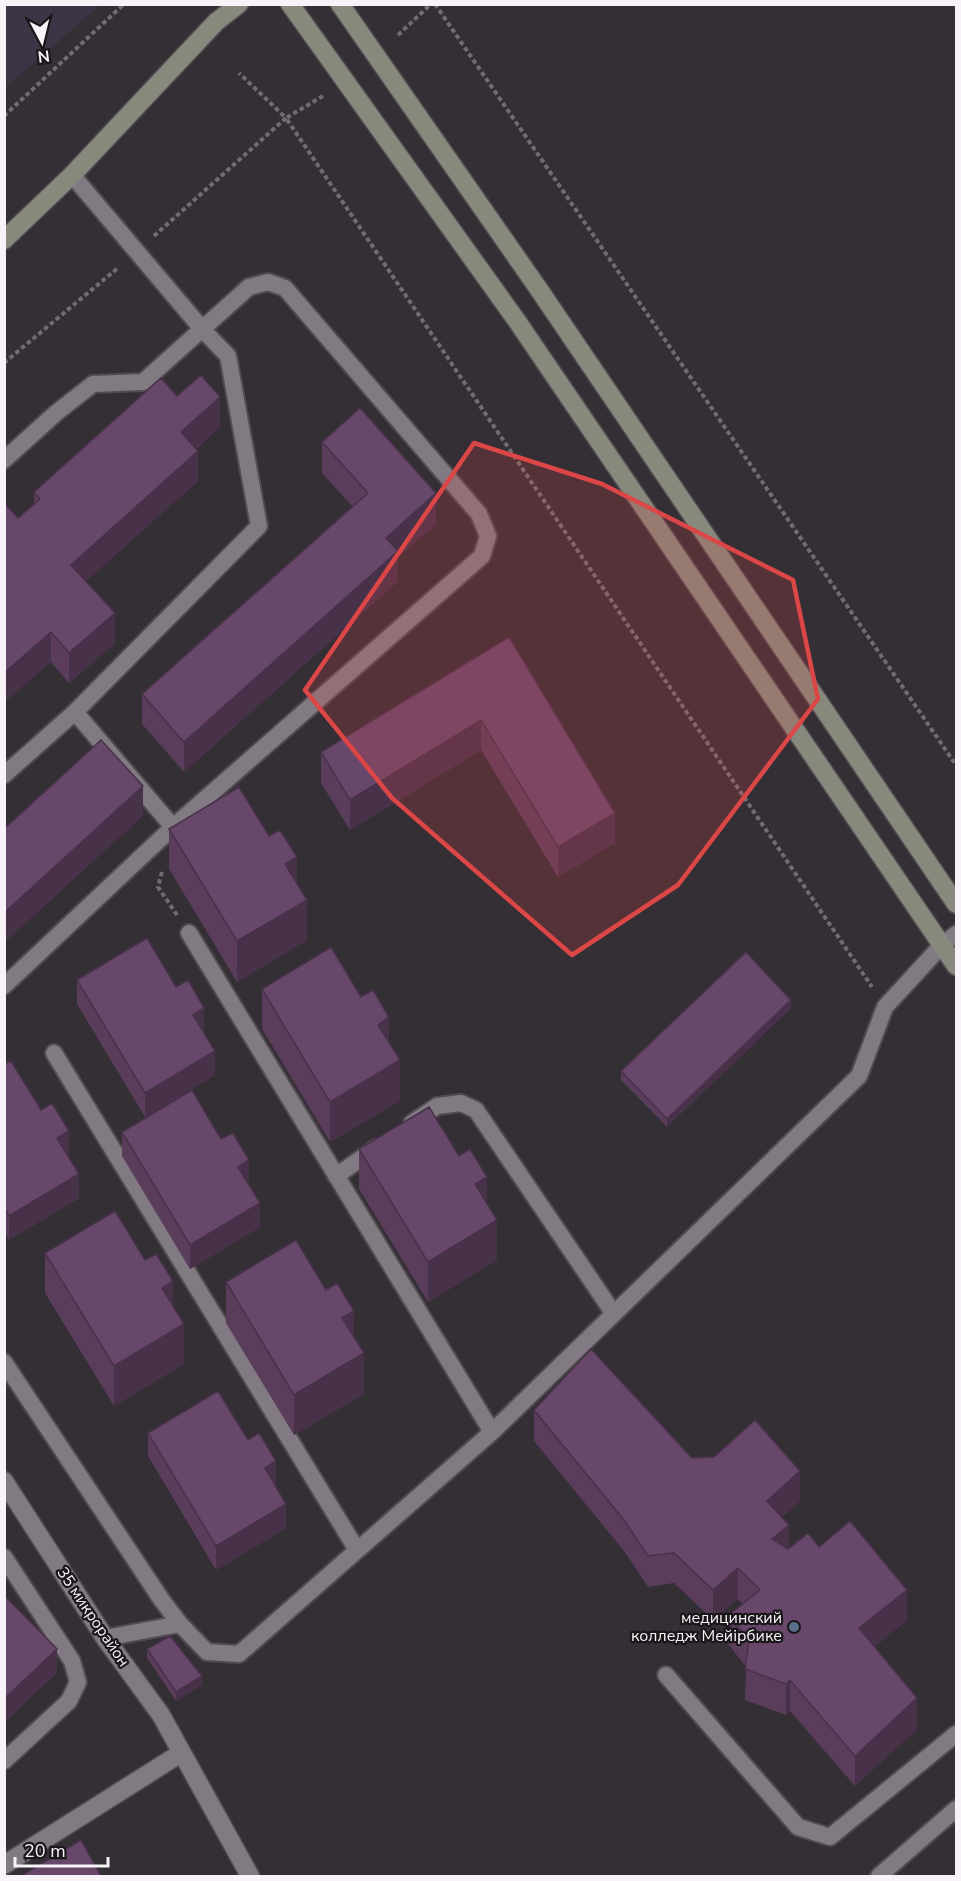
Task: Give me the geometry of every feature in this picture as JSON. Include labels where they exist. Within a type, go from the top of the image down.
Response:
[{"type":"main road","points":[[216,22],[226,4]]},
{"type":"main road","points":[[4,240],[72,175],[216,22],[239,4]]},
{"type":"main road","points":[[290,4],[517,321],[957,966]]},
{"type":"main road","points":[[340,4],[540,291],[957,904]]},
{"type":"street","name":"35 микрорайон","points":[[4,1481],[105,1638],[160,1715],[250,1876]]},
{"type":"street","points":[[4,1865],[182,1754]]},
{"type":"lane","points":[[4,775],[75,712],[259,526],[228,356],[203,330],[72,175]]},
{"type":"lane","points":[[4,460],[56,412],[93,384],[143,382],[249,287],[268,282],[285,288],[479,514],[488,536],[482,556],[173,827],[4,986]]},
{"type":"lane","points":[[75,712],[173,827]]},
{"type":"lane","points":[[189,933],[492,1432]]},
{"type":"lane","points":[[4,1362],[161,1599],[180,1624],[207,1652],[239,1654],[492,1432],[859,1076],[885,1007],[942,945],[957,934]]},
{"type":"lane","points":[[54,1053],[357,1550]]},
{"type":"lane","points":[[336,1176],[437,1106],[460,1103],[476,1110],[614,1314]]},
{"type":"lane","points":[[4,1557],[72,1661],[78,1682],[69,1701],[4,1761]]},
{"type":"lane","points":[[105,1638],[180,1624]]},
{"type":"lane","points":[[666,1675],[798,1827],[830,1837],[957,1734]]},
{"type":"lane","points":[[879,1876],[957,1809]]},
{"type":"path","points":[[4,116],[124,4]]},
{"type":"path","points":[[398,35],[433,4],[957,765]]},
{"type":"path","points":[[239,73],[286,118],[885,1007]]},
{"type":"path","points":[[4,363],[137,252],[286,118],[323,96]]},
{"type":"path","points":[[164,867],[158,886],[189,933]]},
{"type":"highlighted area","points":[[474,443],[602,484],[793,580],[818,699],[678,885],[572,955],[392,798],[305,690]]},
{"type":"shaded area","points":[[5,5],[100,5],[5,88]]},
{"type":"building","points":[[201,375],[220,397],[181,432],[198,451],[71,565],[115,613],[69,653],[51,632],[4,673],[4,503],[18,518],[40,499],[34,492],[161,378],[177,396]]},
{"type":"building","points":[[360,408],[436,493],[386,538],[398,551],[184,742],[142,694],[368,493],[322,442]]},
{"type":"building","points":[[509,637],[615,813],[558,847],[481,720],[350,800],[321,752]]},
{"type":"building","points":[[101,740],[143,786],[4,913],[4,829]]},
{"type":"building","points":[[239,787],[269,836],[280,830],[297,857],[285,864],[307,900],[237,941],[169,829]]},
{"type":"building","points":[[147,938],[176,987],[188,980],[204,1008],[193,1015],[215,1051],[145,1093],[77,980]]},
{"type":"building","points":[[331,947],[361,997],[373,990],[389,1017],[378,1025],[400,1060],[330,1102],[262,989]]},
{"type":"building","points":[[746,952],[791,1000],[667,1119],[621,1071]]},
{"type":"building","points":[[11,1061],[41,1110],[52,1103],[69,1131],[57,1138],[79,1174],[9,1216],[4,1207],[4,1064]]},
{"type":"building","points":[[192,1090],[221,1139],[233,1133],[249,1160],[238,1167],[260,1203],[190,1245],[122,1132]]},
{"type":"building","points":[[429,1107],[459,1156],[470,1149],[487,1177],[475,1184],[497,1220],[428,1262],[359,1149]]},
{"type":"building","points":[[115,1211],[145,1260],[156,1254],[173,1281],[162,1288],[184,1324],[114,1366],[45,1253]]},
{"type":"building","points":[[296,1240],[326,1290],[337,1283],[354,1311],[342,1318],[364,1353],[294,1395],[226,1282]]},
{"type":"building","points":[[591,1349],[692,1458],[714,1457],[755,1420],[800,1471],[767,1501],[789,1525],[772,1539],[788,1549],[808,1533],[819,1547],[850,1521],[907,1590],[859,1628],[917,1698],[855,1756],[790,1680],[786,1684],[745,1669],[749,1641],[729,1615],[760,1590],[738,1568],[713,1590],[674,1553],[648,1556],[624,1520],[534,1410]]},
{"type":"building","points":[[218,1391],[248,1440],[259,1433],[276,1461],[265,1468],[286,1504],[216,1546],[148,1433]]},
{"type":"building","points":[[4,1595],[57,1649],[4,1699]]},
{"type":"building","points":[[170,1636],[202,1676],[176,1692],[147,1649]]},
{"type":"building","points":[[81,1840],[101,1876],[21,1876]]},
{"type":"place","name":"медицинский колледж Мейірбике","points":[[794,1627]]}]
